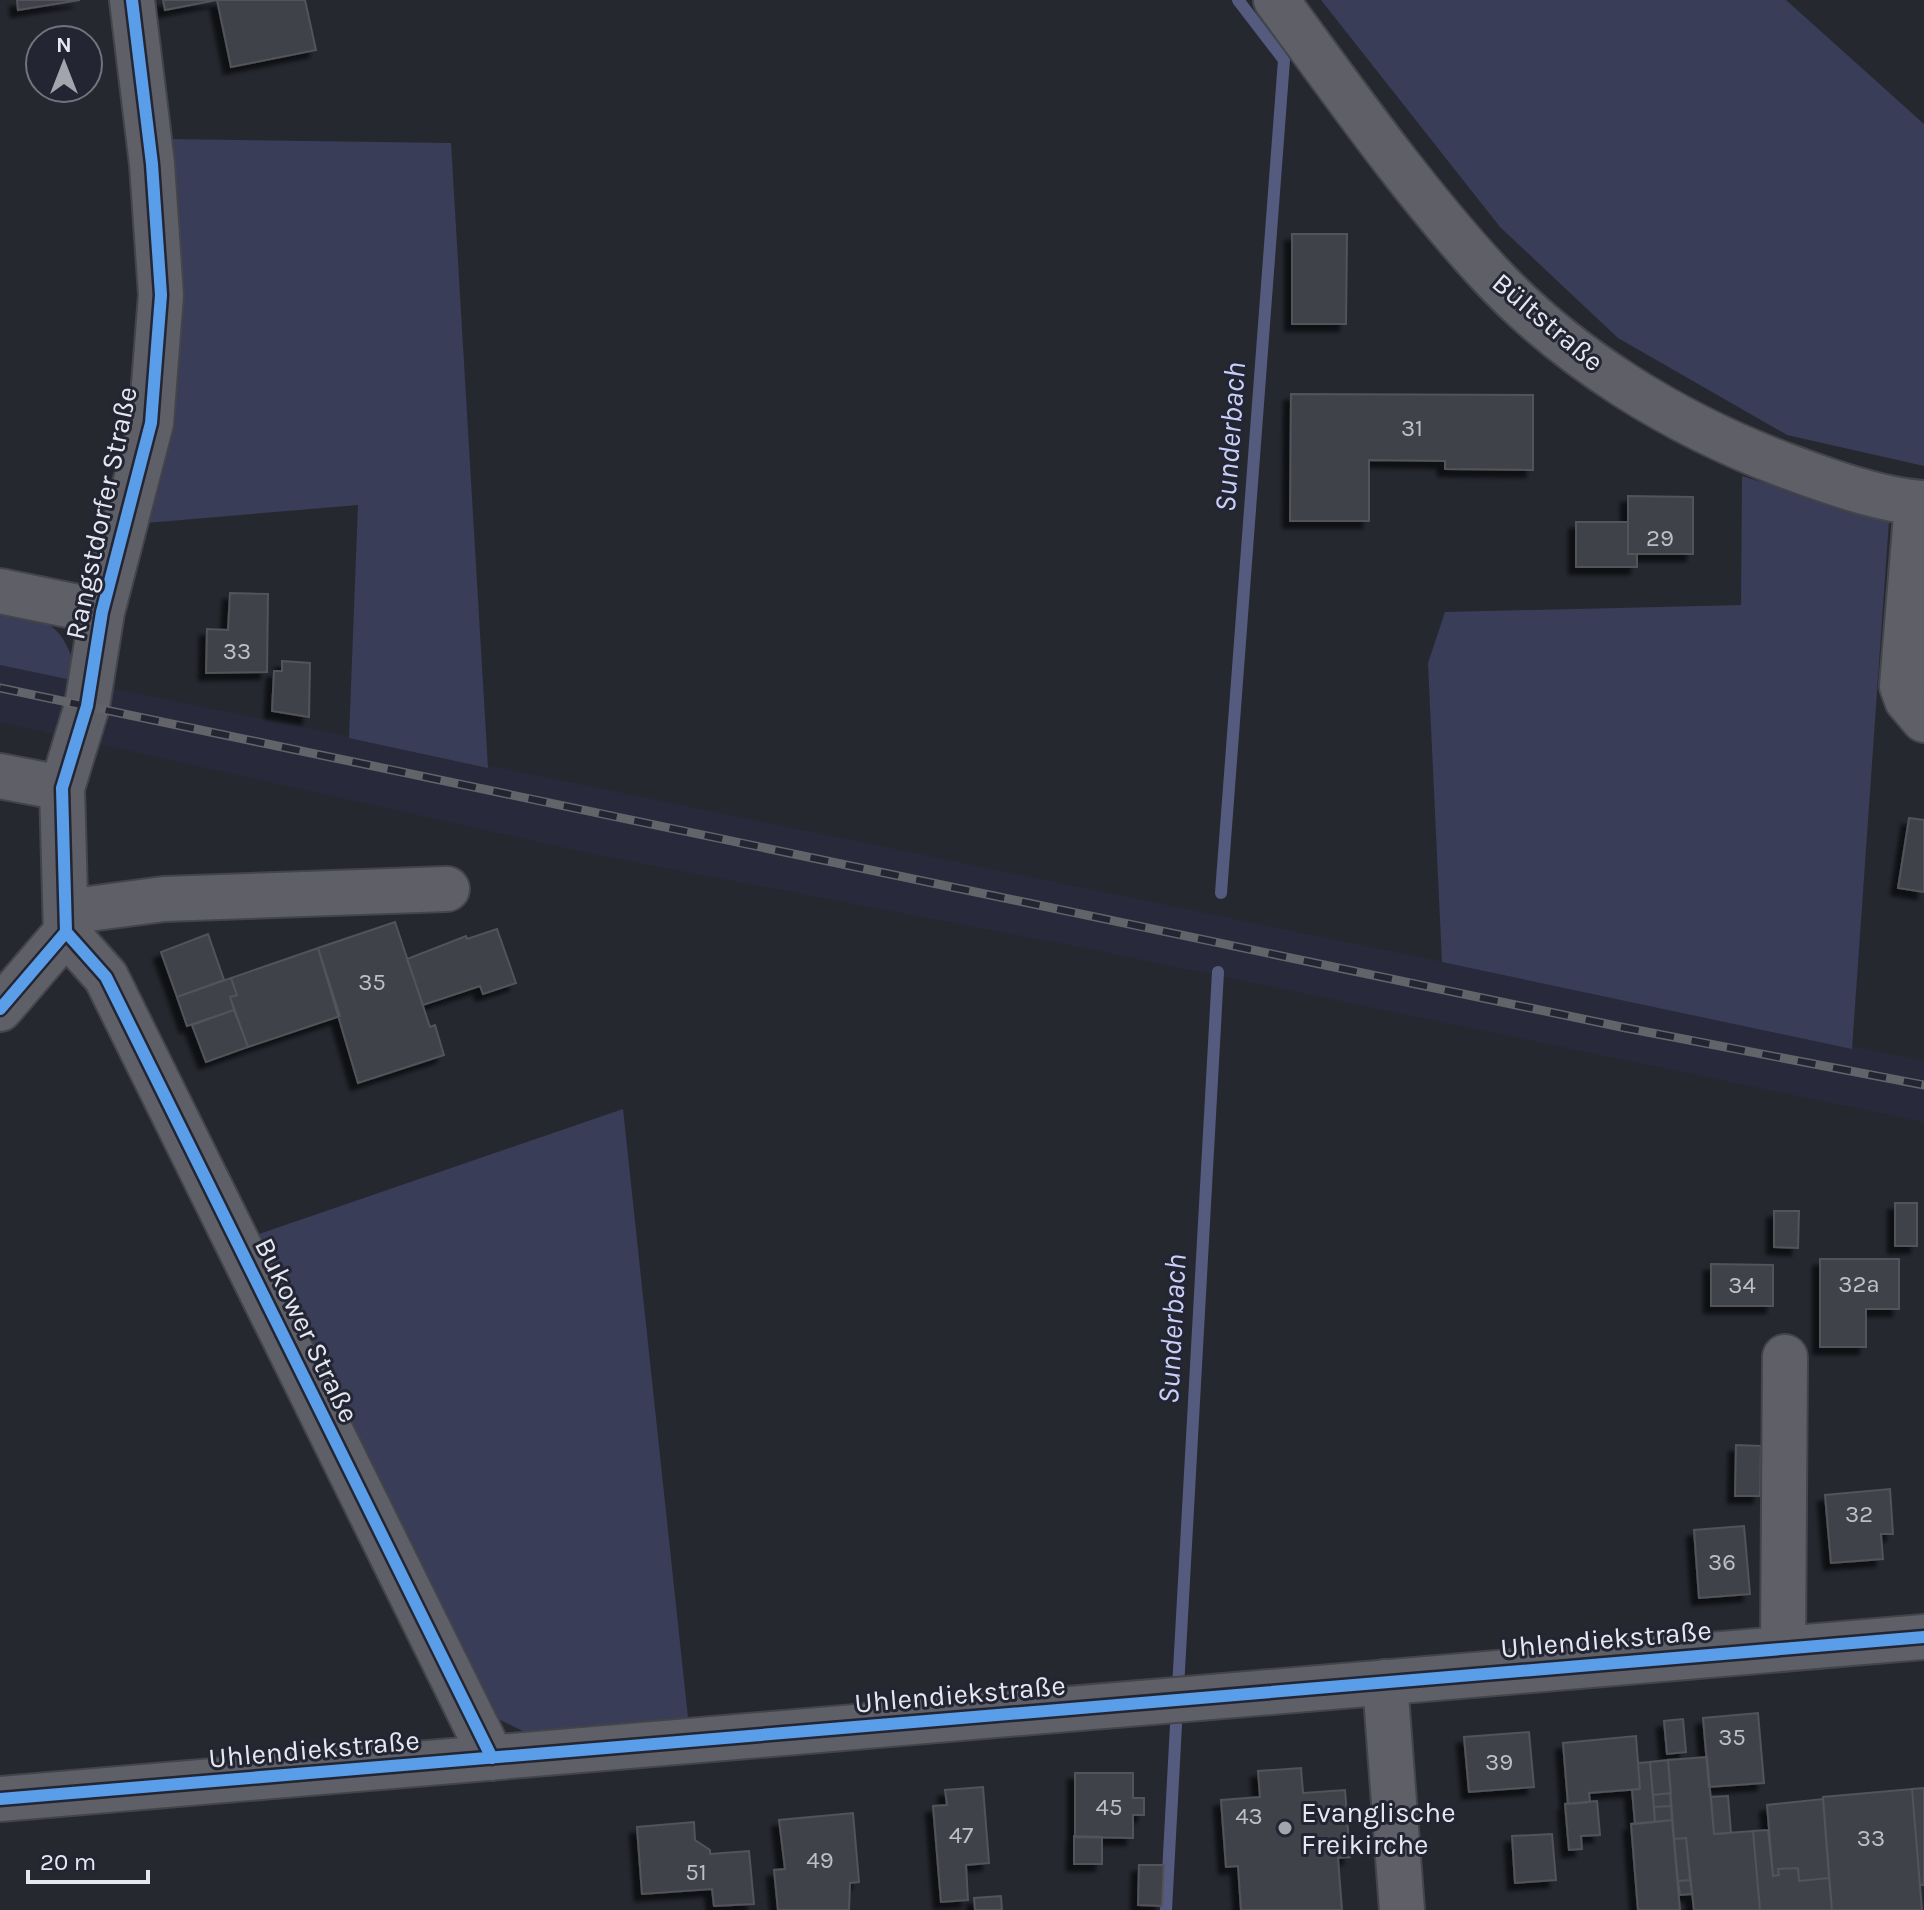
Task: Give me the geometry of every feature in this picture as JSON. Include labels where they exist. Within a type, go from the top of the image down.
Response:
[{"type":"street","name":"Rangstdorfer Straße","points":[[66,922],[62,788],[87,706],[102,612],[151,423],[161,295],[152,164],[132,0]]},
{"type":"street","name":"Bültstraße","points":[[1276,0],[1403,171],[1470,251],[1489,273],[1557,334],[1635,392],[1728,443],[1819,478],[1920,503]]},
{"type":"street","points":[[1920,503],[1902,686],[1907,700],[1924,720]]},
{"type":"street","points":[[0,591],[102,612]]},
{"type":"street","points":[[0,776],[62,788]]},
{"type":"street","points":[[0,1009],[66,922],[164,899],[447,889]]},
{"type":"street","name":"Bukower Straße","points":[[66,922],[106,977],[492,1758]]},
{"type":"street","points":[[1783,1648],[1785,1357]]},
{"type":"street","name":"Uhlendiekstraße","points":[[0,1799],[1924,1637]]},
{"type":"street","points":[[1385,1682],[1402,1910]]},
{"type":"shaded area","points":[[1321,0],[1786,0],[1924,124],[1924,466],[1787,435],[1618,338],[1500,227]]},
{"type":"shaded area","points":[[166,139],[451,143],[488,768],[349,738],[358,505],[146,523]]},
{"type":"shaded area","points":[[1742,476],[1889,521],[1852,1049],[1442,962],[1428,663],[1445,612],[1741,605]]},
{"type":"shaded area","points":[[0,610],[46,623],[55,630],[68,649],[81,682],[0,665]]},
{"type":"shaded area","points":[[0,665],[1924,1061],[1924,1122],[1085,948],[593,854],[0,722]]},
{"type":"shaded area","points":[[623,1109],[689,1727],[535,1737],[496,1718],[253,1236]]},
{"type":"building","points":[[17,0],[80,0],[18,10]]},
{"type":"building","points":[[163,0],[217,0],[165,10]]},
{"type":"building","points":[[217,0],[305,0],[316,50],[231,67]]},
{"type":"building","points":[[1292,234],[1347,234],[1346,324],[1292,324]]},
{"type":"building","points":[[1291,394],[1533,395],[1533,470],[1445,469],[1445,461],[1369,460],[1369,521],[1290,521]]},
{"type":"building","points":[[1628,496],[1693,497],[1693,554],[1628,554]]},
{"type":"building","points":[[1576,522],[1628,522],[1628,554],[1637,554],[1637,567],[1576,567]]},
{"type":"building","points":[[230,593],[268,594],[267,672],[206,673],[207,629],[228,630]]},
{"type":"building","points":[[282,661],[310,663],[309,717],[272,711],[274,671],[282,671]]},
{"type":"building","points":[[1909,818],[1924,820],[1924,892],[1898,888]]},
{"type":"building","points":[[395,922],[430,1027],[435,1025],[444,1055],[358,1083],[318,948]]},
{"type":"building","points":[[497,929],[516,983],[483,994],[480,986],[423,1005],[407,959],[466,936],[467,939]]},
{"type":"building","points":[[208,934],[224,980],[177,997],[161,952]]},
{"type":"building","points":[[318,948],[340,1016],[248,1047],[230,997],[237,995],[231,978]]},
{"type":"building","points":[[231,978],[237,995],[230,997],[234,1010],[187,1026],[177,997]]},
{"type":"building","points":[[234,1010],[248,1047],[206,1062],[192,1025]]},
{"type":"building","points":[[1895,1203],[1917,1203],[1917,1246],[1895,1246]]},
{"type":"building","points":[[1774,1211],[1799,1211],[1798,1248],[1774,1247]]},
{"type":"building","points":[[1820,1259],[1899,1259],[1899,1309],[1866,1309],[1866,1347],[1820,1347]]},
{"type":"building","points":[[1711,1264],[1773,1265],[1773,1306],[1711,1306]]},
{"type":"building","points":[[1736,1445],[1761,1446],[1760,1496],[1735,1496]]},
{"type":"building","points":[[1890,1489],[1893,1534],[1881,1534],[1883,1559],[1831,1563],[1825,1495]]},
{"type":"building","points":[[1744,1526],[1750,1594],[1699,1598],[1694,1530]]},
{"type":"building","points":[[1758,1713],[1764,1783],[1709,1787],[1703,1718]]},
{"type":"building","points":[[1683,1719],[1686,1752],[1667,1754],[1664,1721]]},
{"type":"building","points":[[1529,1732],[1534,1787],[1469,1792],[1464,1737]]},
{"type":"building","points":[[1636,1736],[1640,1789],[1589,1793],[1590,1802],[1568,1804],[1563,1743]]},
{"type":"building","points":[[1707,1757],[1714,1834],[1753,1831],[1760,1910],[1694,1910],[1686,1838],[1674,1839],[1668,1760]]},
{"type":"building","points":[[1668,1760],[1671,1793],[1653,1795],[1650,1762]]},
{"type":"building","points":[[1650,1762],[1655,1822],[1635,1824],[1632,1790],[1640,1789],[1638,1763]]},
{"type":"building","name":"Evanglische Freikirche","points":[[1301,1768],[1303,1793],[1345,1790],[1350,1857],[1338,1858],[1342,1910],[1241,1910],[1238,1866],[1226,1867],[1221,1800],[1260,1797],[1258,1771]]},
{"type":"building","points":[[1075,1773],[1133,1773],[1133,1798],[1144,1798],[1144,1815],[1133,1815],[1133,1838],[1075,1837]]},
{"type":"building","points":[[983,1787],[989,1863],[966,1865],[968,1900],[941,1902],[933,1806],[947,1805],[945,1790]]},
{"type":"building","points":[[1924,1788],[1924,1885],[1920,1885],[1912,1789]]},
{"type":"building","points":[[1912,1789],[1922,1910],[1832,1910],[1823,1797]]},
{"type":"building","points":[[1670,1793],[1671,1806],[1654,1807],[1653,1795]]},
{"type":"building","points":[[1728,1796],[1731,1833],[1714,1834],[1711,1797]]},
{"type":"building","points":[[1823,1799],[1829,1878],[1799,1881],[1798,1868],[1778,1869],[1779,1875],[1773,1876],[1767,1805]]},
{"type":"building","points":[[1597,1801],[1600,1835],[1581,1836],[1582,1849],[1569,1850],[1565,1804]]},
{"type":"building","points":[[1671,1806],[1672,1820],[1655,1822],[1654,1807]]},
{"type":"building","points":[[853,1813],[859,1882],[850,1883],[849,1910],[778,1910],[774,1870],[785,1869],[779,1820]]},
{"type":"building","points":[[1672,1820],[1680,1910],[1638,1910],[1631,1824]]},
{"type":"building","points":[[694,1822],[695,1840],[710,1850],[710,1854],[749,1851],[754,1904],[714,1906],[712,1889],[642,1894],[637,1827]]},
{"type":"building","points":[[1768,1830],[1773,1876],[1779,1875],[1778,1869],[1798,1868],[1799,1881],[1829,1878],[1832,1910],[1760,1910],[1753,1831]]},
{"type":"building","points":[[1552,1834],[1556,1880],[1515,1883],[1512,1836]]},
{"type":"building","points":[[1074,1836],[1102,1837],[1102,1864],[1074,1864]]},
{"type":"building","points":[[1686,1838],[1690,1880],[1678,1881],[1674,1839]]},
{"type":"building","points":[[1139,1865],[1164,1865],[1162,1906],[1138,1905]]},
{"type":"building","points":[[1690,1880],[1692,1894],[1680,1895],[1678,1881]]},
{"type":"building","points":[[1001,1896],[1002,1910],[975,1910],[974,1898]]},
{"type":"waterway","name":"Sunderbach","points":[[1221,893],[1284,60],[1238,0]]},
{"type":"waterway","name":"Sunderbach","points":[[1178,1688],[1218,972]]},
{"type":"waterway","name":"Sunderbach","points":[[1166,1910],[1176,1725]]},
{"type":"railway","points":[[0,688],[1626,1028],[1924,1085]]},
{"type":"cycle path","points":[[0,1009],[66,932],[62,788],[87,706],[102,612],[151,423],[161,295],[152,164],[132,0]]},
{"type":"cycle path","points":[[66,932],[106,977],[492,1758]]},
{"type":"cycle path","points":[[0,1799],[1924,1637]]},
{"type":"place","name":"Evanglische Freikirche","points":[[1285,1828]]}]
